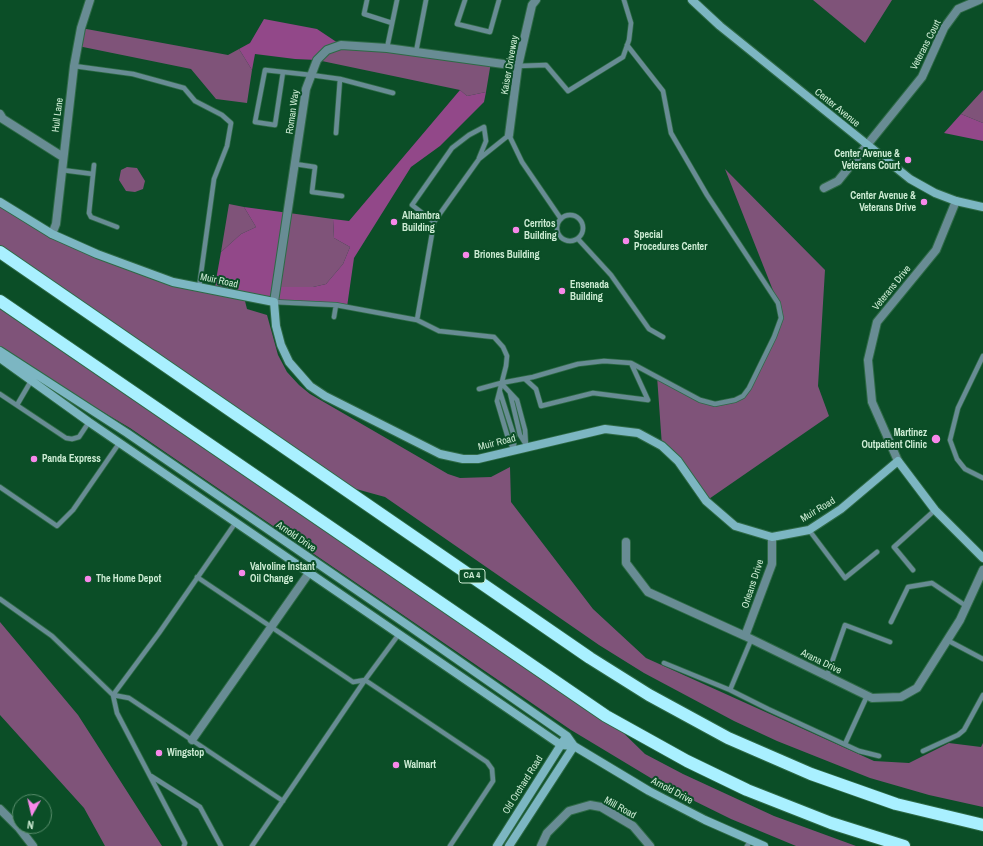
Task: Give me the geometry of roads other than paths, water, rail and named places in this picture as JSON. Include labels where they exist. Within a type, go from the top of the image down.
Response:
[{"type":"highway","name":"CA 4","points":[[0,252],[590,658],[649,695],[728,738],[818,777],[896,804],[983,825]]},
{"type":"highway","points":[[0,300],[606,716],[680,758],[747,790],[831,823],[904,846]]},
{"type":"street","name":"Hull Lane","points":[[52,234],[56,224],[74,66],[81,28],[90,0]]},
{"type":"street","name":"Kaiser Driveway","points":[[509,135],[518,66],[532,5],[536,0]]},
{"type":"street","name":"Center Avenue","points":[[692,0],[720,26],[910,179],[935,193],[956,201],[983,207]]},
{"type":"street","name":"Veterans Court","points":[[824,188],[838,181],[868,146],[922,77],[944,28],[958,9],[980,0]]},
{"type":"street","name":"Roman Way","points":[[274,302],[296,164],[306,89],[317,60],[327,50],[341,45],[387,48],[518,66]]},
{"type":"street","points":[[0,114],[63,157]]},
{"type":"street","name":"Veterans Drive","points":[[898,461],[872,402],[868,360],[877,322],[936,250],[956,201]]},
{"type":"street","name":"Muir Road","points":[[0,202],[52,234],[97,254],[173,282],[274,302],[276,326],[281,345],[289,362],[310,386],[325,396],[445,455],[463,459],[478,459],[526,446],[605,429],[638,433],[662,446],[678,461],[706,501],[735,526],[772,537],[809,530],[840,509],[898,461]]},
{"type":"street","name":"Arnold Drive","points":[[0,351],[127,433],[316,563],[567,736],[574,746],[649,791],[749,843],[764,846]]},
{"type":"street","points":[[0,358],[89,422],[561,745]]},
{"type":"street","points":[[898,461],[935,510],[983,558]]},
{"type":"street","name":"Orleans Drive","points":[[748,638],[772,564],[772,537]]},
{"type":"street","name":"Arana Drive","points":[[626,542],[626,563],[648,592],[872,698],[901,698],[917,688],[947,640],[966,606],[983,570]]},
{"type":"street","points":[[192,740],[316,563]]},
{"type":"street","name":"Old Orchard Road","points":[[497,846],[567,736]]},
{"type":"street","name":"Arnold Drive","points":[[561,745],[574,746]]},
{"type":"street","name":"Old Orchard Road","points":[[509,846],[574,746]]},
{"type":"street","name":"Mill Road","points":[[541,846],[546,833],[569,811],[590,805],[601,807],[633,826],[650,846]]},
{"type":"street","points":[[0,809],[19,828],[33,846]]},
{"type":"lane","points":[[368,0],[364,14],[392,23]]},
{"type":"lane","points":[[387,48],[397,0]]},
{"type":"lane","points":[[416,52],[426,0]]},
{"type":"lane","points":[[465,0],[457,24],[490,32],[499,0]]},
{"type":"lane","points":[[518,66],[546,65],[568,91],[623,57],[631,24],[624,0]]},
{"type":"lane","points":[[479,388],[525,379],[578,364],[598,361],[631,363],[700,400],[714,404],[735,400],[742,396],[749,388],[774,338],[781,318],[778,303],[707,195],[671,133],[663,91],[627,45]]},
{"type":"lane","points":[[74,66],[133,74],[184,88],[195,101],[222,115],[231,123],[227,146],[214,179],[199,288]]},
{"type":"lane","points":[[283,72],[275,125],[255,122],[265,70],[311,75],[340,79],[393,93]]},
{"type":"lane","points":[[336,133],[340,79]]},
{"type":"lane","points":[[417,320],[434,222],[479,159],[486,141],[484,127],[469,135],[452,148],[412,205],[434,222]]},
{"type":"lane","points":[[479,159],[509,135],[522,162],[561,219]]},
{"type":"lane","points":[[296,164],[315,167],[312,192],[342,196]]},
{"type":"lane","points":[[94,165],[89,206],[91,217],[117,227]]},
{"type":"lane","points":[[62,170],[93,174]]},
{"type":"lane","points":[[569,215],[581,220],[583,224],[583,232],[578,239],[570,242],[559,235],[558,227],[561,219],[569,215]]},
{"type":"lane","points":[[578,239],[611,275],[649,329],[663,337]]},
{"type":"lane","points":[[274,302],[336,305],[417,320],[439,331],[494,338],[504,347],[507,356],[497,401],[508,438],[514,450]]},
{"type":"lane","points":[[334,317],[336,305]]},
{"type":"lane","points":[[983,356],[958,408],[950,440],[957,459],[965,469],[983,478]]},
{"type":"lane","points":[[525,379],[536,389],[540,406],[593,393],[648,400],[631,363]]},
{"type":"lane","points":[[17,405],[31,381]]},
{"type":"lane","points":[[501,383],[509,392],[520,434],[526,446]]},
{"type":"lane","points":[[0,394],[66,438],[79,437],[89,422]]},
{"type":"lane","points":[[0,487],[57,526],[73,510],[120,442]]},
{"type":"lane","points":[[913,570],[894,546],[935,510]]},
{"type":"lane","points":[[184,846],[185,843],[117,713],[113,695],[159,633],[236,522]]},
{"type":"lane","points":[[809,530],[845,578],[878,552]]},
{"type":"lane","points":[[197,577],[352,682],[365,680],[487,762],[492,769],[493,781],[450,846]]},
{"type":"lane","points":[[891,622],[908,587],[932,584],[966,606]]},
{"type":"lane","points":[[0,599],[52,636],[113,695],[129,698],[283,801]]},
{"type":"lane","points":[[827,676],[845,625],[890,642]]},
{"type":"lane","points":[[252,846],[365,680],[399,634]]},
{"type":"lane","points":[[730,690],[748,638]]},
{"type":"lane","points":[[947,640],[983,659]]},
{"type":"lane","points":[[664,663],[730,690],[768,710],[845,744],[864,752],[879,756]]},
{"type":"lane","points":[[923,751],[958,735],[964,730],[983,695]]},
{"type":"lane","points":[[845,744],[867,696]]},
{"type":"lane","points":[[150,776],[200,807],[221,846]]},
{"type":"place","name":"Center Avenue & Veterans Court","points":[[908,160]]},
{"type":"place","name":"Center Avenue & Veterans Drive","points":[[924,202]]},
{"type":"place","name":"Alhambra Building","points":[[394,222]]},
{"type":"place","name":"Cerritos Building","points":[[516,230]]},
{"type":"place","name":"Special Procedures Center","points":[[626,241]]},
{"type":"place","name":"Briones Building","points":[[466,255]]},
{"type":"place","name":"Ensenada Building","points":[[562,291]]},
{"type":"place","name":"Martinez Outpatient Clinic","points":[[936,439]]},
{"type":"place","name":"Panda Express","points":[[34,459]]},
{"type":"place","name":"Valvoline Instant Oil Change","points":[[242,573]]},
{"type":"place","name":"The Home Depot","points":[[88,579]]},
{"type":"place","name":"Wingstop","points":[[159,753]]},
{"type":"place","name":"Walmart","points":[[396,765]]}]
